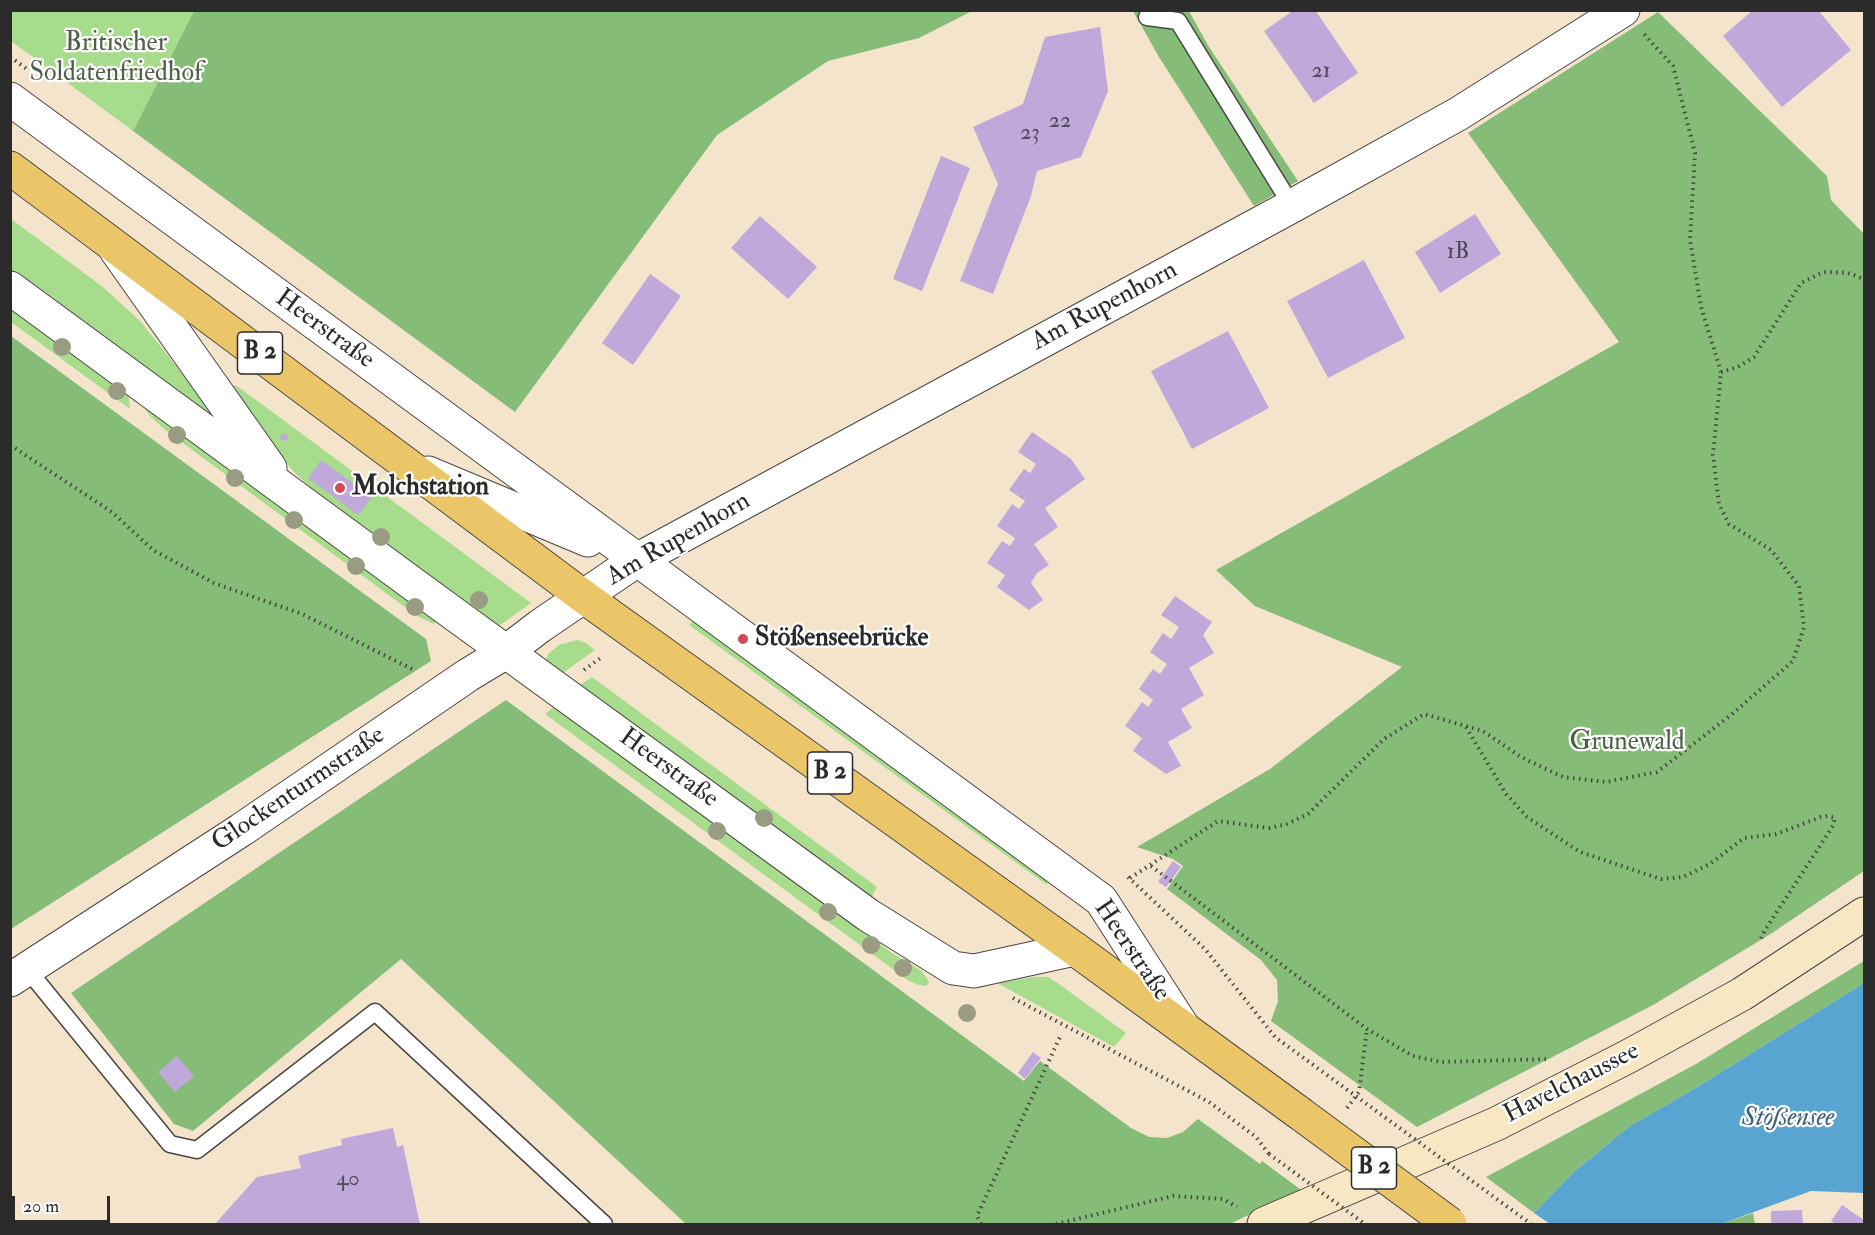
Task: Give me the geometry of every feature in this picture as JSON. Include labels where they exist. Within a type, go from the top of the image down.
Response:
[{"type":"main road","name":"Heerstraße","points":[[10,168],[584,597],[1075,949],[1450,1224]]},
{"type":"street","name":"Am Rupenhorn","points":[[584,597],[637,560],[1458,114],[1623,10]]},
{"type":"street","name":"Heerstraße","points":[[10,99],[1101,900],[1184,1029]]},
{"type":"street","name":"Heerstraße","points":[[108,239],[286,491]]},
{"type":"street","name":"Heerstraße","points":[[10,288],[868,915],[953,968],[974,971],[1075,949]]},
{"type":"street","name":"Heerstraße","points":[[411,466],[637,560]]},
{"type":"street","name":"Glockenturmstraße","points":[[19,974],[241,830],[584,597]]},
{"type":"street","name":"Havelchaussee","points":[[1265,1224],[1496,1124],[1629,1056],[1742,994],[1864,914]]},
{"type":"lane","points":[[1147,17],[1178,21],[1292,206]]},
{"type":"lane","points":[[19,974],[170,1144],[197,1150],[375,1012],[604,1224]]},
{"type":"path","points":[[1531,1224],[1275,1038],[1205,949],[1130,878],[1218,821],[1269,828],[1287,824],[1308,814],[1384,739],[1424,714],[1483,731],[1521,757],[1563,777],[1606,782],[1658,772],[1731,715],[1793,661],[1804,627],[1799,586],[1771,550],[1729,524],[1719,504],[1713,454],[1721,372],[1701,307],[1690,240],[1695,153],[1673,66],[1623,10]]},
{"type":"path","points":[[1721,372],[1738,367],[1754,357],[1801,283],[1823,272],[1848,273],[1864,279]]},
{"type":"path","points":[[10,445],[112,512],[153,550],[214,583],[302,614],[422,674]]},
{"type":"path","points":[[1466,726],[1506,794],[1527,817],[1580,852],[1661,879],[1683,877],[1710,864],[1744,838],[1776,834],[1821,817],[1835,818],[1833,826],[1765,930],[1751,962],[1742,994]]},
{"type":"path","points":[[1151,866],[1367,1029],[1413,1056],[1441,1062],[1558,1058]]},
{"type":"path","points":[[1008,995],[1209,1102],[1256,1137],[1269,1154],[1365,1224]]},
{"type":"path","points":[[1359,1092],[1367,1029]]},
{"type":"path","points":[[981,1224],[977,1216],[1060,1037]]},
{"type":"path","points":[[1056,1224],[1173,1196],[1223,1199],[1265,1224]]},
{"type":"green space","name":"Britischer Soldatenfriedhof","points":[[11,11],[194,11],[133,131],[11,41]]},
{"type":"green space","points":[[194,11],[972,11],[919,38],[828,61],[717,135],[515,412],[133,131]]},
{"type":"green space","points":[[1133,11],[1189,11],[1209,47],[1298,181],[1254,206],[1159,57]]},
{"type":"green space","name":"Grunewald","points":[[1658,12],[1827,176],[1831,200],[1864,234],[1864,871],[1769,935],[1653,1005],[1417,1127],[1271,1021],[1278,1001],[1277,980],[1261,960],[1167,889],[1183,866],[1173,859],[1137,847],[1270,769],[1402,667],[1255,606],[1216,570],[1619,342],[1468,133]]},
{"type":"green space","points":[[11,219],[103,287],[141,322],[209,407],[211,413],[204,412],[11,270]]},
{"type":"green space","points":[[11,306],[128,392],[130,409],[11,322]]},
{"type":"green space","points":[[11,336],[426,639],[431,661],[11,929]]},
{"type":"green space","points":[[233,385],[531,603],[496,628],[328,504],[294,472],[232,395],[230,389]]},
{"type":"green space","points":[[140,401],[437,620],[434,624],[417,616],[164,429],[150,416]]},
{"type":"green space","points":[[695,620],[1047,880],[1047,885],[689,625]]},
{"type":"green space","points":[[577,640],[595,650],[560,675],[548,665],[546,659],[548,654],[559,645]]},
{"type":"green space","points":[[592,677],[877,887],[869,902],[577,687]]},
{"type":"green space","points":[[506,700],[1024,1081],[1040,1061],[1131,1128],[1149,1137],[1167,1138],[1183,1132],[1198,1119],[1260,1164],[1262,1161],[1304,1192],[1230,1224],[686,1224],[401,959],[193,1131],[174,1124],[71,993]]},
{"type":"green space","points":[[555,706],[892,953],[922,971],[929,982],[926,986],[909,981],[545,714]]},
{"type":"green space","points":[[1864,961],[1864,983],[1699,1086],[1630,1126],[1575,1171],[1534,1213],[1486,1177],[1696,1064]]},
{"type":"green space","points":[[1048,977],[1126,1033],[1114,1047],[997,983]]},
{"type":"green space","points":[[1753,1213],[1755,1224],[1721,1224]]},
{"type":"water","name":"Stößensee","points":[[1864,983],[1864,1193],[1811,1191],[1721,1224],[1526,1224],[1575,1171],[1630,1126],[1699,1086]]},
{"type":"pier","points":[[1532,1211],[1534,1213],[1550,1224],[1523,1224]]},
{"type":"building","points":[[1294,10],[1315,10],[1358,73],[1314,103],[1264,31]]},
{"type":"building","points":[[1753,10],[1818,10],[1851,50],[1782,107],[1723,36]]},
{"type":"building","points":[[1100,27],[1108,91],[1081,157],[1037,171],[1031,196],[993,294],[960,281],[998,184],[973,127],[1023,104],[1045,37]]},
{"type":"building","points":[[941,156],[970,168],[922,291],[893,279]]},
{"type":"building","points":[[1475,214],[1501,254],[1440,293],[1415,252]]},
{"type":"building","points":[[760,216],[817,267],[788,299],[731,248]]},
{"type":"building","points":[[1364,260],[1405,338],[1328,378],[1287,301]]},
{"type":"building","points":[[650,274],[681,296],[633,365],[602,343]]},
{"type":"building","points":[[1228,331],[1269,408],[1192,449],[1151,371]]},
{"type":"building","points":[[1032,432],[1071,459],[1085,479],[1045,508],[1058,527],[1034,544],[1049,565],[1037,573],[1031,583],[1043,600],[1029,610],[997,587],[1005,575],[987,563],[1002,541],[1010,546],[1015,538],[997,526],[1012,504],[1019,509],[1025,501],[1009,490],[1024,469],[1030,473],[1036,464],[1018,452]]},
{"type":"building","points":[[282,434],[288,435],[288,439],[281,440]]},
{"type":"building","name":"Molchstation","points":[[321,460],[372,497],[358,515],[308,478]]},
{"type":"building","points":[[1175,596],[1212,622],[1203,635],[1214,653],[1189,668],[1204,695],[1181,709],[1192,728],[1168,742],[1181,766],[1166,774],[1133,751],[1142,738],[1125,726],[1142,702],[1148,707],[1153,700],[1139,689],[1153,669],[1160,674],[1167,664],[1150,652],[1163,633],[1171,639],[1179,627],[1161,615]]},
{"type":"building","points":[[1173,861],[1181,867],[1166,887],[1158,882]]},
{"type":"building","points":[[1033,1052],[1041,1058],[1025,1079],[1018,1073]]},
{"type":"building","points":[[177,1056],[194,1076],[175,1092],[158,1072]]},
{"type":"building","points":[[393,1128],[397,1147],[403,1145],[420,1224],[215,1224],[257,1177],[301,1168],[298,1156],[342,1145],[341,1139]]},
{"type":"building","points":[[1842,1205],[1864,1220],[1864,1224],[1836,1224],[1831,1221]]},
{"type":"building","points":[[1802,1210],[1803,1224],[1771,1224],[1771,1211]]},
{"type":"place","name":"Molchstation","points":[[340,488]]},
{"type":"place","name":"Stößenseebrücke","points":[[743,639]]}]
